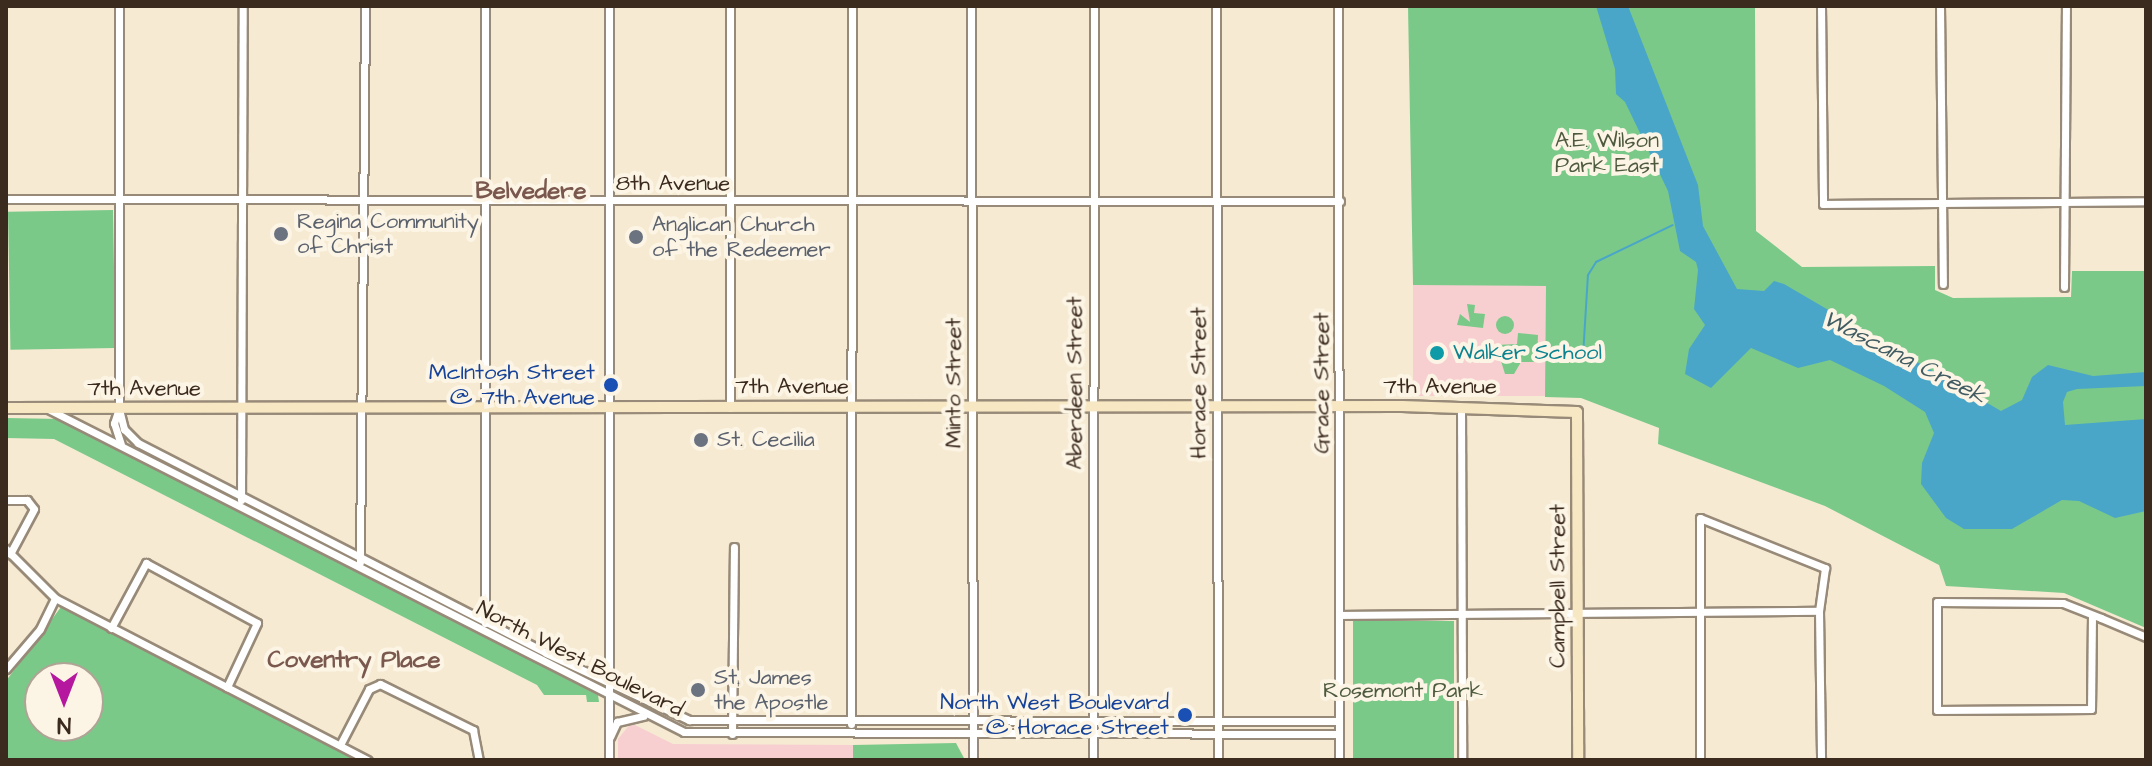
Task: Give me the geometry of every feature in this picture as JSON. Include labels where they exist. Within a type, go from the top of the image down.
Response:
[{"type":"street","points":[[119,6],[119,409],[114,423],[121,444]]},
{"type":"street","points":[[241,500],[243,6]]},
{"type":"street","points":[[360,561],[364,409],[365,6]]},
{"type":"street","points":[[484,625],[485,6]]},
{"type":"street","points":[[609,6],[609,760]]},
{"type":"street","points":[[730,6],[730,408]]},
{"type":"street","points":[[851,734],[852,6]]},
{"type":"street","name":"Minto Street","points":[[971,6],[973,760]]},
{"type":"street","name":"Aberdeen Street","points":[[1093,760],[1094,6]]},
{"type":"street","name":"Horace Street","points":[[1216,6],[1218,760]]},
{"type":"street","name":"Grace Street","points":[[1338,6],[1339,760]]},
{"type":"street","points":[[1821,6],[1823,204],[2146,201]]},
{"type":"street","points":[[1940,6],[1943,284]]},
{"type":"street","points":[[2064,287],[2066,6]]},
{"type":"street","name":"8th Avenue","points":[[6,199],[1340,201]]},
{"type":"street","points":[[1461,407],[1462,760]]},
{"type":"street","name":"7th Avenue","points":[[6,408],[1461,407],[1577,412]]},
{"type":"street","name":"North West Boulevard","points":[[46,408],[241,500]]},
{"type":"street","name":"North West Boulevard","points":[[119,409],[124,429],[138,443],[684,732],[1339,734]]},
{"type":"street","name":"Campbell Street","points":[[1577,412],[1578,760]]},
{"type":"street","points":[[6,500],[27,500],[34,509],[8,552],[55,598],[368,760]]},
{"type":"street","points":[[1700,760],[1700,518],[1825,568],[1819,611],[1821,760]]},
{"type":"street","points":[[732,734],[734,547]]},
{"type":"street","points":[[111,628],[146,563],[257,623],[227,687]]},
{"type":"street","points":[[6,669],[40,629],[55,598]]},
{"type":"street","points":[[2092,615],[2091,709],[1937,710],[1937,602],[2063,603],[2146,637]]},
{"type":"street","points":[[1339,615],[1819,611]]},
{"type":"street","name":"North West Boulevard","points":[[484,625],[681,717],[732,721],[1339,721]]},
{"type":"street","points":[[340,745],[369,689],[380,684],[473,730],[479,760]]},
{"type":"street","points":[[609,739],[617,722],[631,715],[649,716]]},
{"type":"shaded area","points":[[1413,285],[1546,285],[1546,396],[1413,396]]},
{"type":"shaded area","points":[[631,723],[673,744],[853,745],[853,760],[618,760],[618,739]]},
{"type":"green space","name":"A.E. Wilson Park East","points":[[1408,6],[1755,6],[1756,231],[1802,267],[1935,266],[1935,290],[1953,298],[2071,297],[2072,271],[2146,271],[2146,628],[2064,593],[1946,586],[1939,565],[1825,506],[1658,444],[1659,428],[1581,398],[1545,397],[1546,286],[1413,285]]},
{"type":"green space","points":[[113,210],[115,348],[10,350],[8,212]]},
{"type":"green space","points":[[1467,304],[1475,305],[1474,313],[1485,314],[1483,328],[1457,325],[1460,314],[1470,322]]},
{"type":"green space","points":[[1505,316],[1514,325],[1505,334],[1496,325]]},
{"type":"green space","points":[[1518,333],[1538,335],[1537,362],[1521,362],[1514,374],[1505,374],[1496,345],[1517,344]]},
{"type":"green space","points":[[6,418],[61,419],[598,695],[599,702],[587,702],[586,695],[544,695],[537,685],[54,439],[6,438]]},
{"type":"green space","points":[[61,607],[356,760],[6,760],[6,681]]},
{"type":"green space","name":"Rosemont Park","points":[[1353,621],[1454,621],[1454,760],[1353,760]]},
{"type":"green space","points":[[956,743],[965,760],[853,760],[853,745]]},
{"type":"water","name":"Wascana Creek","points":[[1596,6],[1628,6],[1698,185],[1703,226],[1737,289],[1764,291],[1774,281],[1784,284],[2001,411],[2022,400],[2032,377],[2048,365],[2093,376],[2146,372],[2146,386],[2077,389],[2067,392],[2063,402],[2065,425],[2146,419],[2146,511],[2115,518],[2079,501],[2062,500],[2012,529],[1964,529],[1946,518],[1921,484],[1922,463],[1934,433],[1925,412],[1884,386],[1830,360],[1798,368],[1751,348],[1711,388],[1685,374],[1689,349],[1705,325],[1694,309],[1698,270],[1696,262],[1680,251],[1668,191],[1625,102],[1616,94],[1615,69]]},
{"type":"waterway","points":[[1583,356],[1588,275],[1596,262],[1673,225]]},
{"type":"place","name":"Regina Community of Christ","points":[[281,234]]},
{"type":"place","name":"Anglican Church of the Redeemer","points":[[636,237]]},
{"type":"place","name":"Walker School","points":[[1437,353]]},
{"type":"place","name":"McIntosh Street @ 7th Avenue","points":[[611,385]]},
{"type":"place","name":"St. Cecilia","points":[[701,440]]},
{"type":"place","name":"St. James the Apostle","points":[[698,690]]},
{"type":"place","name":"North West Boulevard @ Horace Street","points":[[1185,715]]},
{"type":"district","name":"Belvedere","points":[[531,192]]},
{"type":"district","name":"Coventry Place","points":[[354,661]]}]
